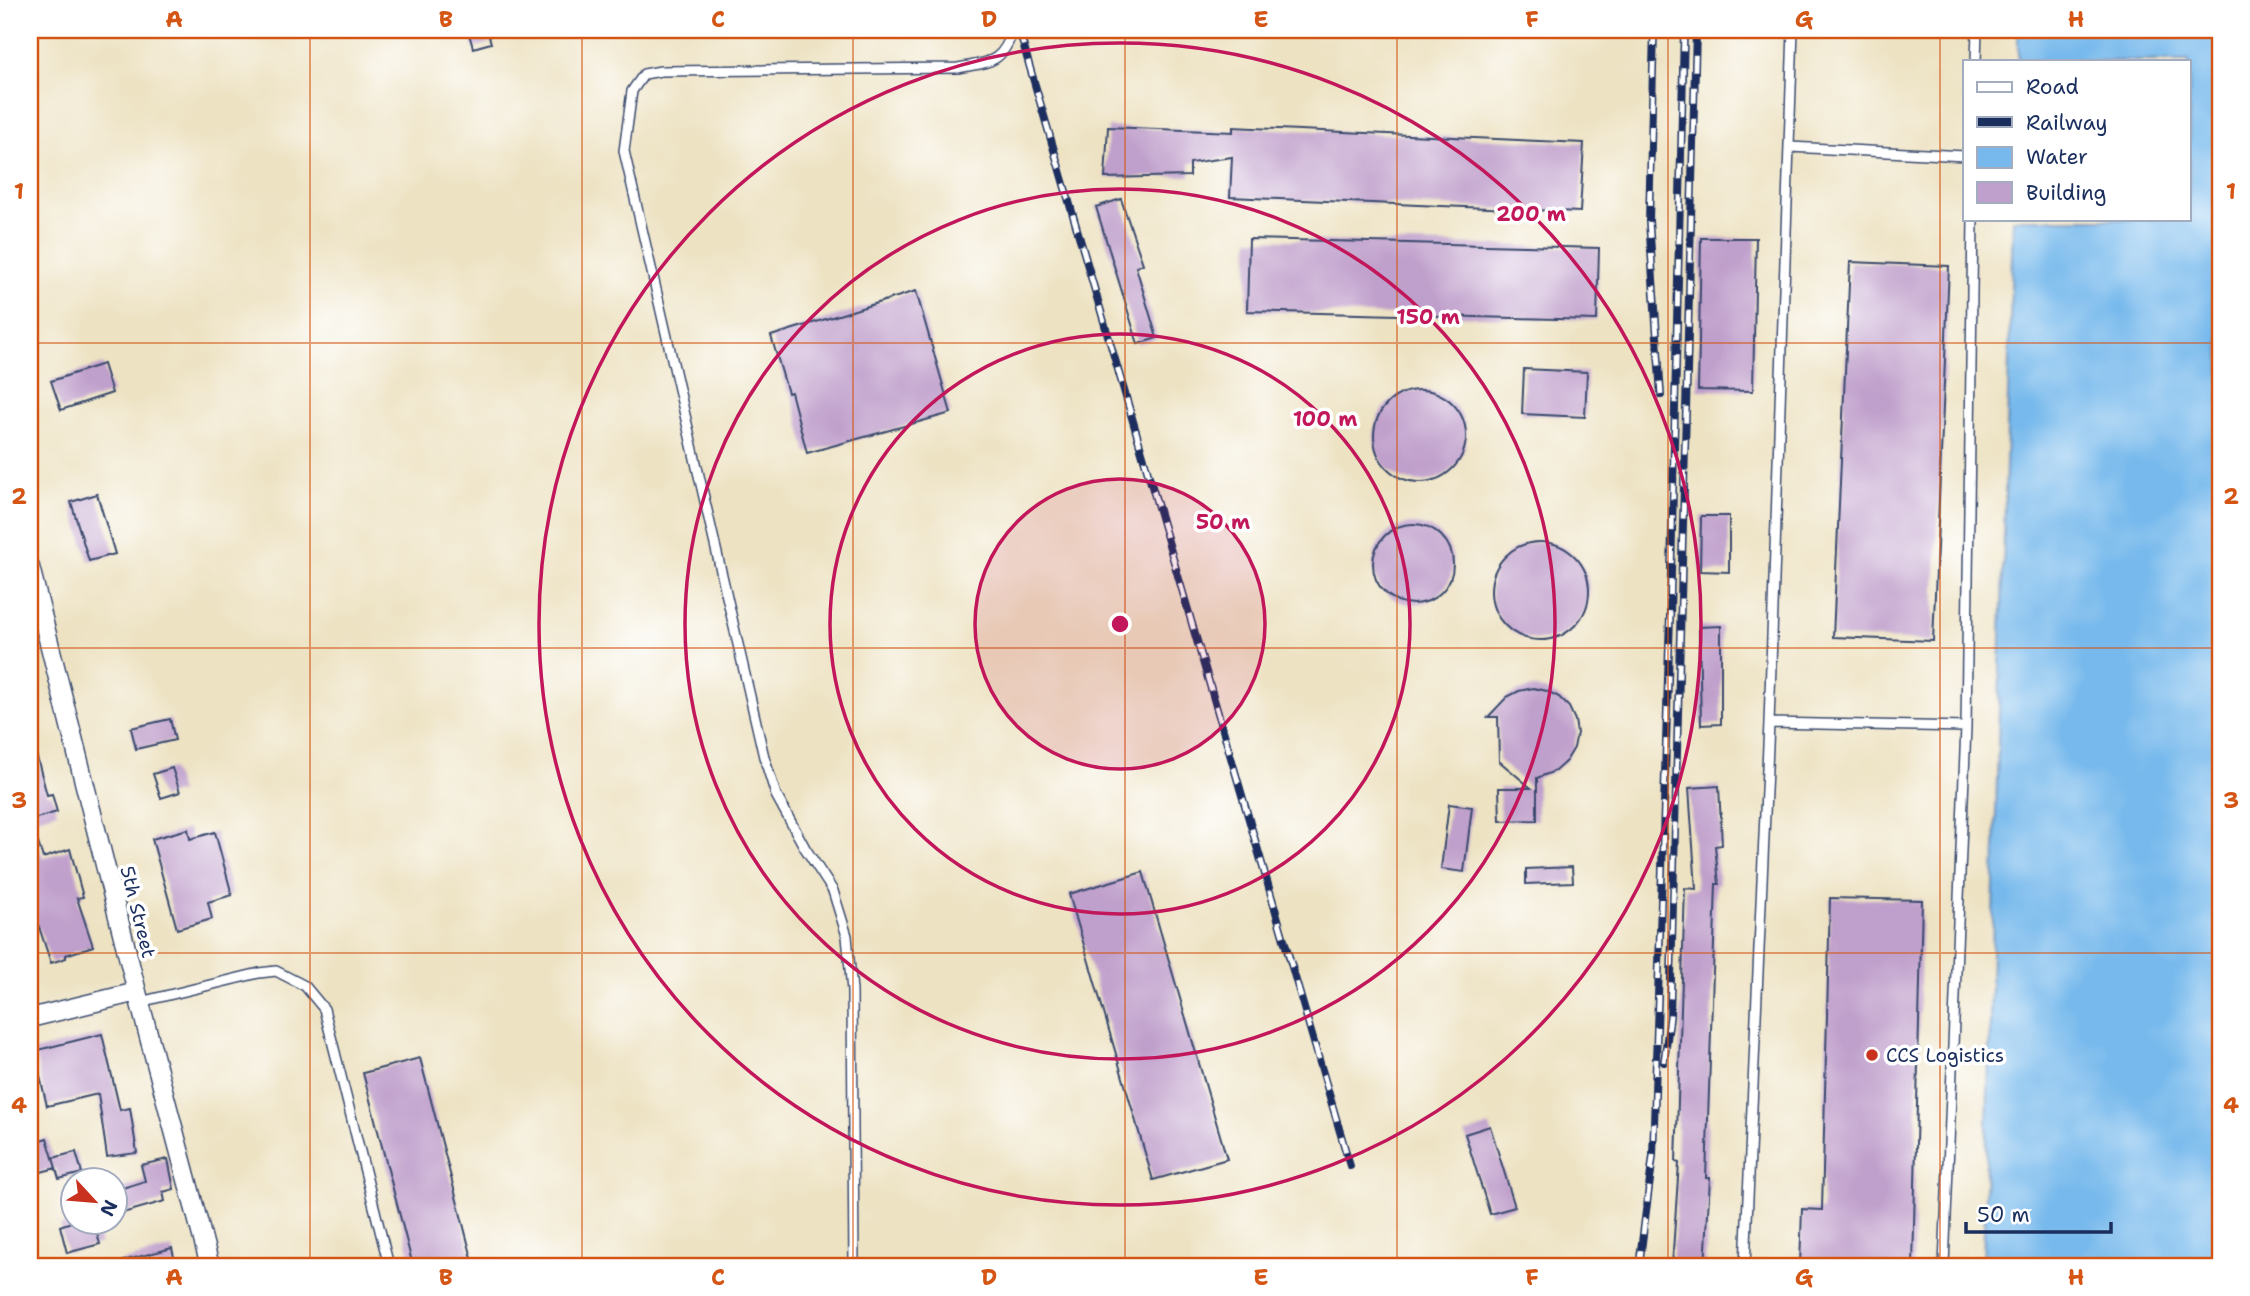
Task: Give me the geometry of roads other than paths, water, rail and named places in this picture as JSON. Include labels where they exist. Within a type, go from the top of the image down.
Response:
[{"type":"street","name":"5th Street","points":[[30,568],[138,997],[210,1266]]},
{"type":"street","points":[[30,1018],[138,997]]},
{"type":"lane","points":[[854,1266],[852,991],[847,936],[833,891],[804,848],[780,804],[764,757],[624,151],[632,91],[644,74],[661,71],[958,68],[991,62],[1008,45],[1013,30]]},
{"type":"lane","points":[[1745,1266],[1769,723],[1793,30]]},
{"type":"lane","points":[[1976,60],[1977,30]]},
{"type":"lane","points":[[1790,146],[1963,156]]},
{"type":"lane","points":[[1944,1266],[1966,727],[1973,220]]},
{"type":"lane","points":[[1769,723],[1966,727]]},
{"type":"lane","points":[[138,997],[276,971],[305,986],[324,1009],[390,1266]]},
{"type":"water","points":[[2018,30],[2220,30],[2220,1266],[1983,1266],[2013,220],[2190,220],[2190,60],[2018,60]]},
{"type":"railway","points":[[1019,30],[1350,1166]]},
{"type":"railway","points":[[1654,30],[1649,221],[1661,395]]},
{"type":"railway","points":[[1639,1266],[1653,1156],[1670,615],[1684,30]]},
{"type":"railway","points":[[1664,1062],[1670,1017],[1696,30]]},
{"type":"place","name":"CCS Logistics","points":[[1872,1055]]}]
